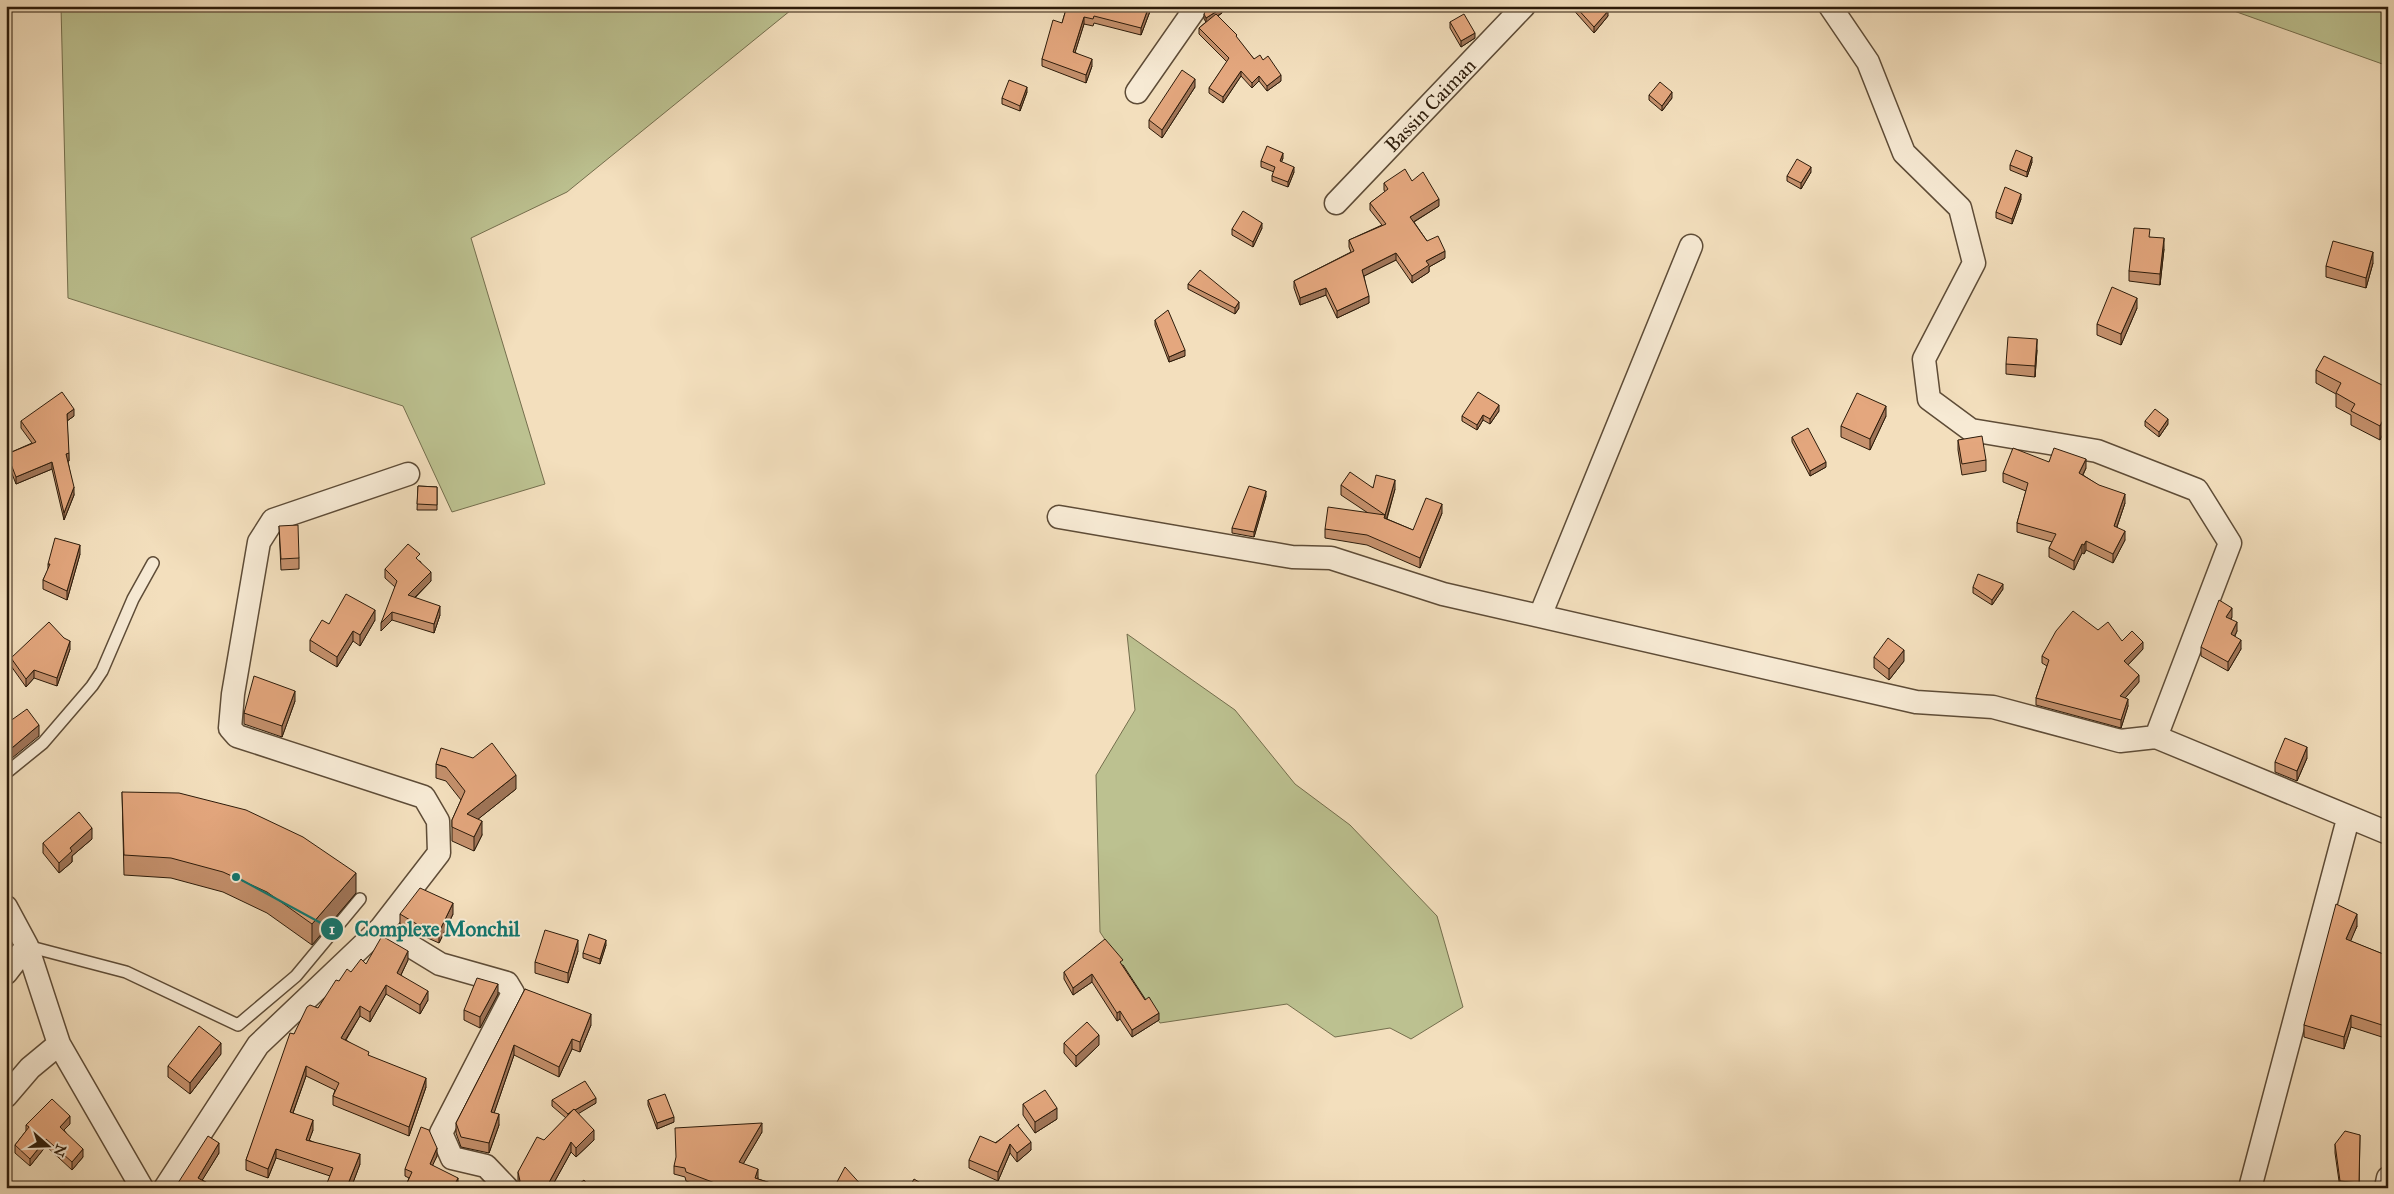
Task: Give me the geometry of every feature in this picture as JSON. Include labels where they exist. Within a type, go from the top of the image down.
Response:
[{"type":"street","points":[[1137,92],[1197,6]]},
{"type":"street","name":"Bassin Caiman","points":[[1336,203],[1524,6]]},
{"type":"street","points":[[1830,6],[1868,62],[1904,153],[1960,208],[1974,263],[1924,359],[1929,399],[1971,430],[2097,451],[2197,490],[2230,543],[2156,738]]},
{"type":"street","points":[[1540,616],[1691,246]]},
{"type":"street","points":[[165,1188],[258,1045],[381,928],[439,853],[438,821],[424,797],[237,736],[230,728],[233,694],[259,542],[273,520],[408,474]]},
{"type":"street","points":[[1059,517],[1292,557],[1331,558],[1443,594],[1916,702],[1993,707],[2120,741],[2156,738],[2388,833]]},
{"type":"street","points":[[2250,1188],[2348,818]]},
{"type":"street","points":[[6,907],[27,946],[60,1044],[142,1188]]},
{"type":"street","points":[[381,928],[440,964],[507,983],[513,993],[440,1133],[452,1158],[486,1166],[507,1188]]},
{"type":"street","points":[[6,974],[27,946]]},
{"type":"street","points":[[6,1096],[30,1068],[60,1044]]},
{"type":"street","points":[[2386,1188],[2388,1178]]},
{"type":"lane","points":[[6,773],[43,742],[92,686],[102,671],[133,599],[153,563]]},
{"type":"lane","points":[[27,946],[126,972],[238,1025],[296,976],[360,900]]},
{"type":"green space","points":[[61,6],[796,6],[567,192],[471,238],[545,484],[452,512],[403,406],[68,298]]},
{"type":"green space","points":[[2220,6],[2388,6],[2388,66]]},
{"type":"green space","points":[[1127,634],[1235,710],[1295,784],[1350,825],[1437,916],[1463,1007],[1411,1039],[1390,1028],[1335,1037],[1287,1004],[1160,1023],[1100,932],[1096,775],[1135,710]]},
{"type":"building","points":[[1067,6],[1149,6],[1141,28],[1094,16],[1093,19],[1084,17],[1073,52],[1092,59],[1086,75],[1042,59],[1053,20],[1062,23]]},
{"type":"building","points":[[1208,6],[1221,6],[1222,8],[1206,18],[1204,14]]},
{"type":"building","points":[[1575,6],[1603,6],[1608,11],[1594,27]]},
{"type":"building","points":[[1216,14],[1237,35],[1254,59],[1260,55],[1263,60],[1268,56],[1281,75],[1267,86],[1259,76],[1252,83],[1241,71],[1223,97],[1209,88],[1229,58],[1199,28]]},
{"type":"building","points":[[1464,14],[1475,33],[1461,41],[1450,22]]},
{"type":"building","points":[[1182,70],[1195,79],[1162,130],[1149,120]]},
{"type":"building","points":[[1009,80],[1027,87],[1020,106],[1002,98]]},
{"type":"building","points":[[1660,82],[1672,92],[1662,106],[1649,95]]},
{"type":"building","points":[[1267,146],[1283,153],[1280,161],[1294,167],[1288,182],[1272,176],[1275,167],[1261,161]]},
{"type":"building","points":[[2016,150],[2032,157],[2027,172],[2010,165]]},
{"type":"building","points":[[1797,159],[1811,167],[1801,183],[1787,176]]},
{"type":"building","points":[[1405,169],[1412,181],[1423,172],[1439,199],[1410,217],[1427,241],[1438,236],[1445,251],[1426,261],[1429,265],[1412,276],[1396,253],[1362,270],[1369,296],[1337,311],[1326,288],[1300,298],[1294,281],[1354,251],[1349,240],[1386,224],[1370,203],[1388,189],[1384,183]]},
{"type":"building","points":[[2005,187],[2021,194],[2012,219],[1996,212]]},
{"type":"building","points":[[1243,211],[1262,223],[1253,242],[1232,229]]},
{"type":"building","points":[[2134,228],[2150,229],[2149,237],[2164,238],[2160,274],[2129,271]]},
{"type":"building","points":[[2333,241],[2373,252],[2366,278],[2326,266]]},
{"type":"building","points":[[1200,270],[1239,302],[1235,308],[1188,284]]},
{"type":"building","points":[[2112,287],[2137,298],[2121,334],[2097,324]]},
{"type":"building","points":[[1168,310],[1185,350],[1169,357],[1155,320]]},
{"type":"building","points":[[2008,337],[2037,339],[2035,366],[2006,364]]},
{"type":"building","points":[[2324,356],[2388,388],[2388,410],[2380,426],[2351,411],[2355,404],[2336,393],[2341,383],[2316,370]]},
{"type":"building","points":[[62,392],[74,409],[67,414],[69,453],[66,454],[74,487],[64,513],[52,462],[16,477],[7,454],[36,442],[21,421]]},
{"type":"building","points":[[1478,392],[1499,405],[1490,419],[1483,415],[1477,425],[1462,416]]},
{"type":"building","points":[[1857,393],[1886,406],[1870,439],[1841,426]]},
{"type":"building","points":[[2155,409],[2168,419],[2159,432],[2145,421]]},
{"type":"building","points":[[1808,428],[1826,462],[1810,471],[1792,437]]},
{"type":"building","points":[[1982,436],[1986,460],[1962,464],[1958,440]]},
{"type":"building","points":[[2013,448],[2049,462],[2054,448],[2086,459],[2079,473],[2099,485],[2125,494],[2114,526],[2125,531],[2113,554],[2086,541],[2084,545],[2082,544],[2074,561],[2049,548],[2056,534],[2017,523],[2028,483],[2003,473]]},
{"type":"building","points":[[1350,472],[1373,488],[1376,475],[1395,480],[1385,515],[1341,485]]},
{"type":"building","points":[[418,486],[437,487],[437,505],[417,504]]},
{"type":"building","points":[[1249,486],[1266,491],[1254,532],[1232,528]]},
{"type":"building","points":[[1426,498],[1442,504],[1420,558],[1367,535],[1325,529],[1328,507],[1385,515],[1384,518],[1413,530]]},
{"type":"building","points":[[298,525],[299,558],[281,559],[279,526]]},
{"type":"building","points":[[55,538],[80,545],[67,591],[43,580],[50,564],[48,564]]},
{"type":"building","points":[[408,544],[420,554],[416,558],[431,572],[408,595],[440,606],[434,624],[392,612],[381,623],[397,581],[385,569]]},
{"type":"building","points":[[1978,574],[2003,584],[1992,600],[1973,587]]},
{"type":"building","points":[[346,594],[375,610],[360,635],[353,631],[337,657],[310,640],[322,620],[329,624]]},
{"type":"building","points":[[2219,600],[2232,608],[2226,617],[2237,622],[2231,634],[2241,640],[2228,662],[2201,647]]},
{"type":"building","points":[[2073,611],[2098,630],[2108,622],[2122,641],[2132,631],[2143,642],[2124,661],[2139,675],[2120,696],[2128,699],[2121,720],[2036,698],[2049,660],[2042,656],[2056,631]]},
{"type":"building","points":[[49,622],[64,638],[70,641],[57,678],[34,670],[26,679],[11,658]]},
{"type":"building","points":[[1888,638],[1904,650],[1889,669],[1874,657]]},
{"type":"building","points":[[254,676],[295,691],[282,726],[244,713]]},
{"type":"building","points":[[27,709],[39,725],[6,753],[6,724]]},
{"type":"building","points":[[2285,738],[2307,747],[2297,771],[2275,762]]},
{"type":"building","points":[[492,743],[516,775],[467,814],[482,821],[474,837],[452,827],[452,820],[465,791],[446,767],[436,764],[441,748],[473,758]]},
{"type":"building","points":[[122,792],[179,793],[246,810],[303,837],[356,873],[312,924],[267,892],[223,872],[171,858],[124,855]]},
{"type":"building","points":[[79,812],[92,828],[70,848],[72,851],[59,863],[43,843]]},
{"type":"building","points":[[420,888],[453,903],[439,932],[421,924],[420,926],[400,914]]},
{"type":"building","points":[[2336,904],[2357,914],[2346,939],[2388,956],[2388,979],[2385,985],[2388,986],[2388,1027],[2351,1015],[2344,1037],[2304,1025]]},
{"type":"building","points":[[545,930],[578,940],[568,973],[535,962]]},
{"type":"building","points":[[589,934],[606,940],[600,959],[583,953]]},
{"type":"building","points":[[382,936],[408,951],[397,973],[428,991],[420,1005],[386,985],[370,1012],[360,1006],[341,1038],[369,1052],[368,1055],[426,1078],[409,1127],[333,1096],[339,1083],[306,1066],[290,1112],[313,1120],[306,1140],[360,1154],[348,1184],[358,1188],[325,1188],[333,1168],[276,1149],[268,1169],[246,1160],[290,1033],[294,1034],[307,1007],[310,1005],[318,1008],[336,980],[339,981],[347,969],[351,972],[361,959],[366,964]]},
{"type":"building","points":[[1105,939],[1123,960],[1120,962],[1145,1000],[1149,997],[1159,1013],[1132,1030],[1120,1011],[1117,1013],[1092,974],[1073,988],[1064,972]]},
{"type":"building","points":[[477,978],[498,984],[480,1017],[464,1010]]},
{"type":"building","points":[[525,989],[591,1014],[580,1042],[572,1039],[559,1067],[514,1045],[491,1112],[499,1114],[489,1143],[461,1137],[456,1123]]},
{"type":"building","points":[[1087,1022],[1099,1035],[1076,1056],[1064,1043]]},
{"type":"building","points":[[199,1026],[221,1043],[190,1083],[168,1066]]},
{"type":"building","points":[[585,1081],[596,1098],[568,1114],[552,1100]]},
{"type":"building","points":[[1045,1090],[1057,1108],[1035,1122],[1023,1104]]},
{"type":"building","points":[[665,1094],[674,1117],[657,1123],[648,1100]]},
{"type":"building","points":[[52,1099],[70,1116],[60,1127],[83,1149],[72,1162],[46,1139],[30,1159],[15,1145],[29,1127],[26,1125]]},
{"type":"building","points":[[574,1109],[594,1130],[576,1148],[571,1142],[546,1188],[516,1188],[520,1181],[518,1172],[537,1137],[544,1140]]},
{"type":"building","points":[[762,1123],[739,1162],[758,1169],[755,1178],[786,1188],[728,1188],[686,1172],[685,1168],[674,1166],[676,1157],[675,1128]]},
{"type":"building","points":[[1019,1124],[1018,1126],[1031,1142],[1017,1153],[1010,1144],[998,1172],[969,1160],[980,1136],[996,1143]]},
{"type":"building","points":[[421,1127],[429,1130],[437,1148],[430,1164],[458,1178],[453,1188],[417,1188],[407,1183],[412,1172],[405,1169]]},
{"type":"building","points":[[2345,1131],[2360,1135],[2359,1183],[2340,1181],[2335,1144]]},
{"type":"building","points":[[208,1136],[219,1143],[198,1178],[217,1188],[185,1188],[178,1183]]},
{"type":"building","points":[[845,1167],[864,1188],[843,1188],[837,1182]]},
{"type":"building","points":[[914,1179],[929,1188],[909,1188]]},
{"type":"building","points":[[584,1180],[590,1188],[574,1188]]},
{"type":"place","name":"Complexe Monchil","points":[[236,877]]}]
